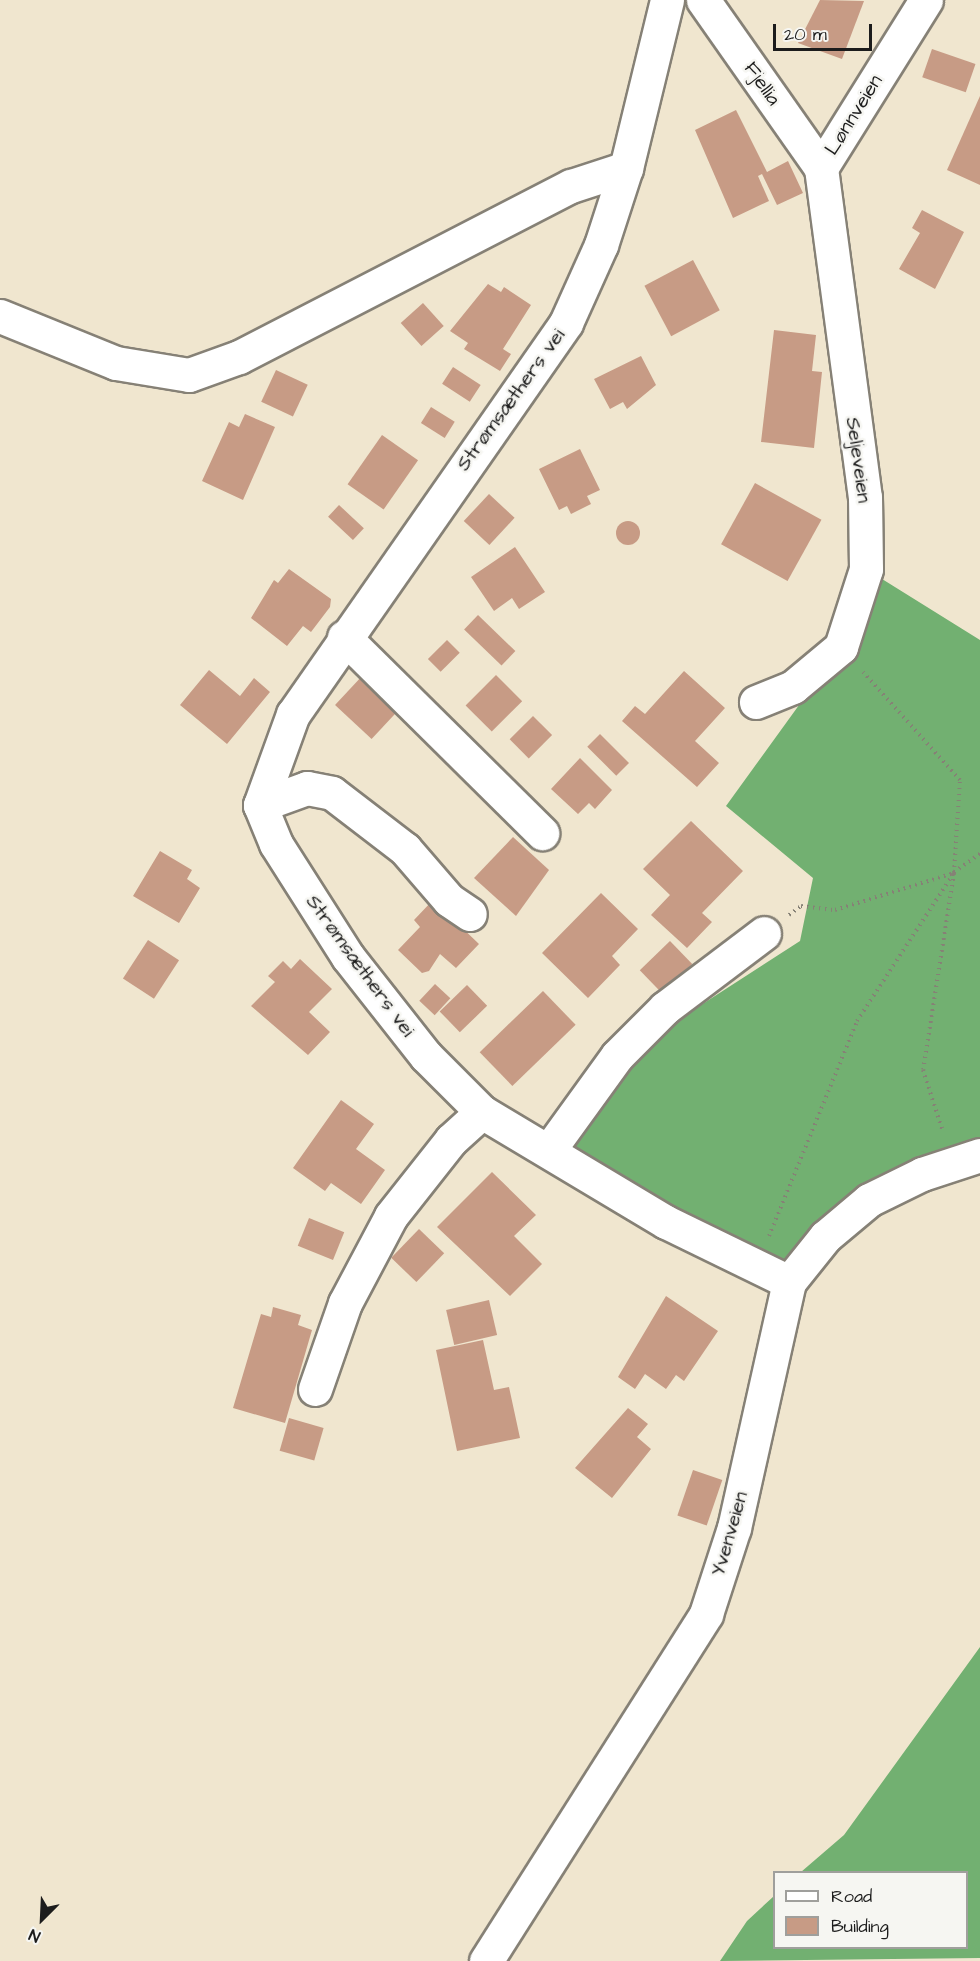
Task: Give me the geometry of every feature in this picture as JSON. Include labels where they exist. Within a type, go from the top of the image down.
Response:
[{"type":"street","name":"Strømsæthers vei","points":[[667,0],[626,168],[602,245],[566,323],[344,637],[293,714],[260,805],[276,843],[348,957],[426,1056],[482,1112],[666,1222],[789,1282]]},
{"type":"street","name":"Fjellia","points":[[703,0],[821,168]]},
{"type":"street","name":"Lønnveien","points":[[821,168],[926,0]]},
{"type":"street","points":[[0,316],[141,371],[189,375],[239,357],[571,186],[626,168]]},
{"type":"street","name":"Seljeveien","points":[[821,168],[865,497],[866,569],[841,647]]},
{"type":"street","points":[[344,637],[543,833]]},
{"type":"street","points":[[756,702],[793,687],[841,647]]},
{"type":"street","points":[[260,805],[307,788],[332,793],[405,849],[449,900],[470,914]]},
{"type":"street","points":[[549,1150],[617,1056],[665,1008],[764,933]]},
{"type":"street","points":[[315,1389],[345,1303],[391,1216],[451,1140],[482,1112]]},
{"type":"street","name":"Yvenveien","points":[[486,1961],[706,1614],[734,1528],[789,1282],[825,1237],[869,1200],[977,1156]]},
{"type":"path","points":[[841,647],[960,780],[954,873],[923,1070],[939,1128],[977,1156]]},
{"type":"path","points":[[764,933],[801,906],[835,910],[954,873],[980,854]]},
{"type":"path","points":[[754,1266],[857,1021],[954,873]]},
{"type":"green space","points":[[866,569],[980,640],[980,1155],[922,1174],[789,1282],[549,1150],[653,1036],[800,941],[813,878],[726,806],[841,647]]},
{"type":"green space","points":[[980,1647],[980,1958],[720,1961],[747,1921],[773,1897],[773,1949],[968,1949],[968,1871],[802,1871],[844,1835]]},
{"type":"building","points":[[820,0],[864,1],[842,59],[798,43]]},
{"type":"building","points":[[932,49],[975,64],[966,92],[922,77]]},
{"type":"building","points":[[980,96],[980,185],[947,170]]},
{"type":"building","points":[[736,110],[767,172],[788,161],[803,193],[777,205],[762,174],[758,176],[769,201],[733,218],[695,130]]},
{"type":"building","points":[[922,210],[964,232],[935,289],[899,269],[920,233],[912,228]]},
{"type":"building","points":[[693,260],[720,310],[671,336],[644,286]]},
{"type":"building","points":[[488,284],[501,292],[504,287],[531,305],[503,349],[511,354],[500,371],[464,349],[468,343],[450,331]]},
{"type":"building","points":[[423,303],[444,326],[421,346],[401,323]]},
{"type":"building","points":[[774,330],[816,335],[812,371],[822,372],[814,448],[761,442]]},
{"type":"building","points":[[641,356],[656,385],[627,409],[623,402],[610,409],[594,379]]},
{"type":"building","points":[[453,367],[481,385],[470,402],[442,384]]},
{"type":"building","points":[[276,370],[308,385],[293,417],[261,402]]},
{"type":"building","points":[[431,407],[455,422],[445,438],[421,423]]},
{"type":"building","points":[[245,414],[275,427],[243,500],[202,481],[229,422],[239,427]]},
{"type":"building","points":[[382,435],[418,460],[384,509],[348,484]]},
{"type":"building","points":[[580,449],[600,490],[587,496],[591,504],[571,514],[567,506],[559,510],[539,469]]},
{"type":"building","points":[[755,483],[821,520],[788,581],[721,544]]},
{"type":"building","points":[[489,494],[515,518],[489,545],[464,521]]},
{"type":"building","points":[[339,505],[364,528],[353,540],[328,517]]},
{"type":"building","points":[[628,521],[637,524],[640,533],[637,542],[628,545],[619,542],[616,533],[619,524]]},
{"type":"building","points":[[515,547],[545,592],[519,609],[512,598],[494,611],[471,577]]},
{"type":"building","points":[[289,569],[331,599],[330,607],[311,632],[303,626],[287,646],[251,618],[274,580],[278,583]]},
{"type":"building","points":[[478,615],[515,651],[502,666],[464,629]]},
{"type":"building","points":[[447,640],[460,653],[441,672],[428,659]]},
{"type":"building","points":[[209,670],[240,696],[254,678],[270,692],[227,744],[180,705]]},
{"type":"building","points":[[684,671],[725,708],[695,741],[719,763],[697,787],[622,721],[635,706],[645,714]]},
{"type":"building","points":[[363,675],[400,709],[372,739],[335,705]]},
{"type":"building","points":[[496,675],[522,701],[492,732],[466,705]]},
{"type":"building","points":[[533,716],[552,735],[529,758],[510,739]]},
{"type":"building","points":[[600,734],[629,763],[616,776],[587,747]]},
{"type":"building","points":[[580,758],[612,790],[595,809],[589,803],[578,814],[551,789]]},
{"type":"building","points":[[691,821],[743,871],[702,913],[712,922],[687,948],[651,915],[670,895],[643,869]]},
{"type":"building","points":[[513,837],[549,870],[516,916],[474,878]]},
{"type":"building","points":[[160,851],[192,870],[187,879],[200,888],[179,923],[133,896]]},
{"type":"building","points":[[601,893],[638,929],[612,956],[620,965],[588,998],[542,953]]},
{"type":"building","points":[[433,900],[479,944],[456,968],[440,954],[429,971],[422,973],[398,950],[420,927],[414,920]]},
{"type":"building","points":[[148,940],[179,960],[154,999],[123,979]]},
{"type":"building","points":[[670,941],[692,964],[662,993],[640,970]]},
{"type":"building","points":[[300,959],[332,989],[309,1012],[330,1032],[308,1055],[251,1006],[275,982],[268,976],[283,961],[291,969]]},
{"type":"building","points":[[435,984],[450,998],[435,1015],[419,1001]]},
{"type":"building","points":[[467,985],[487,1006],[460,1032],[440,1011]]},
{"type":"building","points":[[543,991],[576,1025],[512,1086],[480,1052]]},
{"type":"building","points":[[341,1100],[374,1124],[356,1149],[385,1170],[361,1204],[331,1183],[325,1191],[293,1168]]},
{"type":"building","points":[[492,1172],[536,1215],[514,1236],[542,1264],[510,1296],[437,1227]]},
{"type":"building","points":[[309,1218],[344,1232],[333,1260],[298,1246]]},
{"type":"building","points":[[419,1229],[444,1253],[416,1282],[391,1258]]},
{"type":"building","points":[[666,1296],[718,1331],[684,1381],[676,1375],[666,1389],[645,1374],[635,1389],[618,1377]]},
{"type":"building","points":[[489,1300],[497,1335],[454,1345],[446,1310]]},
{"type":"building","points":[[273,1307],[301,1315],[298,1325],[312,1330],[285,1423],[233,1408],[261,1314],[271,1317]]},
{"type":"building","points":[[483,1340],[494,1390],[509,1387],[520,1438],[457,1451],[436,1350]]},
{"type":"building","points":[[628,1408],[648,1424],[637,1437],[651,1449],[612,1498],[575,1468]]},
{"type":"building","points":[[289,1418],[324,1428],[314,1461],[280,1451]]},
{"type":"building","points":[[693,1470],[722,1480],[707,1525],[677,1515]]}]
